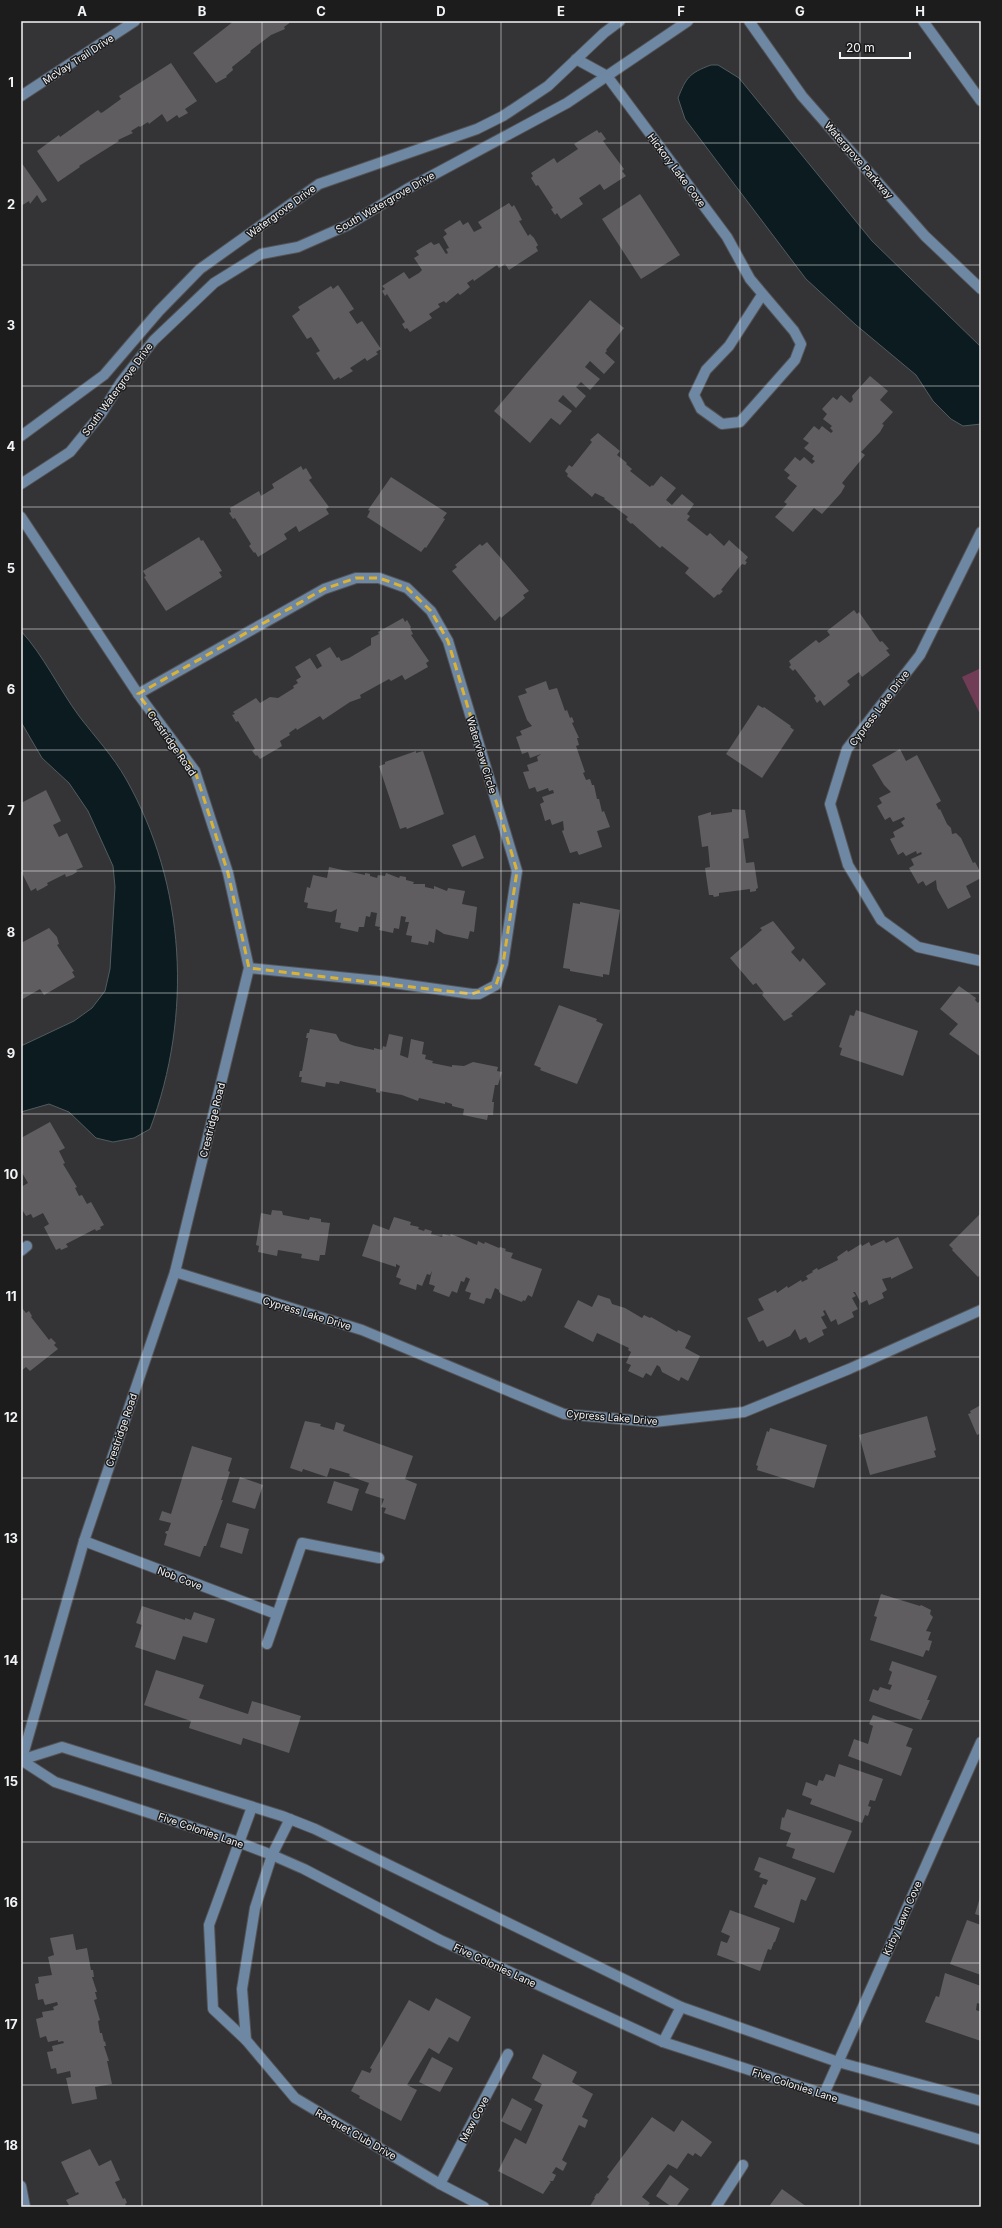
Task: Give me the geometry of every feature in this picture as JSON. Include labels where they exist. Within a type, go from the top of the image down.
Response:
[{"type":"street","name":"Watergrove Drive","points":[[21,436],[104,375],[158,311],[200,269],[319,184],[477,128],[503,116],[548,86],[604,33],[620,21]]},
{"type":"street","name":"South Watergrove Drive","points":[[21,484],[70,452],[101,414],[121,382],[154,340],[214,283],[261,254],[298,247],[348,226],[414,185],[568,103],[688,21]]},
{"type":"street","name":"Watergrove Parkway","points":[[749,21],[802,96],[925,236],[981,290]]},
{"type":"street","points":[[923,21],[981,101]]},
{"type":"street","name":"McVay Trail Drive","points":[[21,96],[129,23]]},
{"type":"street","name":"Hickory Lake Cove","points":[[576,59],[607,76],[727,237],[750,279],[794,331],[801,344],[795,360],[740,422],[722,424],[701,409],[694,394],[706,370],[728,346],[762,295]]},
{"type":"street","name":"Crestridge Road","points":[[21,516],[138,694],[195,772],[228,873],[249,968],[175,1272],[84,1541],[21,1760]]},
{"type":"street","name":"Cypress Lake Drive","points":[[981,532],[920,655],[848,749],[830,804],[848,865],[881,920],[918,947],[981,961]]},
{"type":"street","name":"Waterview Circle","points":[[138,694],[324,589],[356,578],[379,578],[407,588],[431,611],[448,641],[517,871],[503,964],[496,985],[478,994],[472,994],[379,981],[249,968]]},
{"type":"street","name":"Cypress Lake Drive","points":[[175,1272],[362,1330],[564,1414],[654,1422],[744,1412],[849,1369],[981,1310]]},
{"type":"street","name":"Nob Cove","points":[[84,1541],[276,1614]]},
{"type":"street","points":[[267,1644],[276,1614],[302,1543],[379,1558]]},
{"type":"street","name":"Kirby Lawn Cove","points":[[824,2094],[981,1742]]},
{"type":"street","points":[[21,1760],[62,1747],[290,1819],[322,1832],[680,2007],[838,2062],[981,2101]]},
{"type":"street","name":"Five Colonies Lane","points":[[21,1760],[55,1782],[238,1842],[304,1869],[440,1940],[663,2042],[824,2094],[981,2140]]},
{"type":"street","name":"Racquet Club Drive","points":[[252,1807],[209,1925],[213,2009],[246,2040],[295,2098],[440,2184],[484,2207]]},
{"type":"street","points":[[246,2040],[242,1989],[255,1908],[272,1855],[290,1819]]},
{"type":"street","points":[[663,2042],[680,2007]]},
{"type":"street","name":"Mew Cove","points":[[440,2184],[508,2054]]},
{"type":"street","points":[[716,2207],[743,2165]]},
{"type":"street","points":[[21,2186],[25,2207]]},
{"type":"highlighted area","points":[[356,578],[379,578],[407,588],[431,611],[448,641],[517,871],[503,964],[496,985],[472,994],[249,968],[228,873],[195,771],[138,694],[324,589]]},
{"type":"shaded area","points":[[711,65],[718,65],[739,78],[872,241],[981,347],[981,424],[963,426],[951,419],[933,401],[916,375],[856,325],[806,279],[685,119],[678,98],[683,86],[693,74]]},
{"type":"shaded area","points":[[21,631],[37,651],[79,716],[110,754],[126,779],[146,820],[161,862],[171,906],[177,951],[177,996],[173,1041],[164,1086],[150,1129],[134,1138],[113,1142],[96,1138],[69,1112],[49,1104],[21,1112],[21,1046],[74,1021],[92,1008],[105,991],[110,969],[115,887],[113,866],[88,811],[69,783],[42,758],[21,722]]},
{"type":"shaded area","points":[[981,668],[981,711],[979,712],[962,677]]},
{"type":"building","points":[[234,21],[292,21],[284,27],[285,29],[271,35],[250,51],[251,52],[232,67],[233,70],[226,76],[227,77],[216,83],[193,53]]},
{"type":"building","points":[[171,63],[197,101],[185,109],[188,113],[179,118],[177,115],[167,122],[162,114],[149,124],[148,122],[140,127],[139,126],[131,131],[133,133],[118,140],[119,141],[79,166],[80,167],[58,182],[37,151],[59,135],[60,137],[98,110],[101,113],[103,112],[121,99],[119,96]]},
{"type":"building","points":[[597,130],[599,133],[601,132],[606,139],[603,141],[624,169],[622,171],[626,176],[604,190],[600,184],[579,198],[583,204],[561,219],[557,213],[555,215],[551,209],[553,208],[538,185],[536,186],[531,178],[533,176],[531,173],[554,158],[557,163],[578,149],[574,144]]},
{"type":"building","points":[[21,162],[47,200],[42,203],[37,195],[30,204],[29,201],[21,206]]},
{"type":"building","points":[[640,194],[680,255],[641,279],[602,219]]},
{"type":"building","points":[[509,203],[512,207],[514,205],[522,220],[519,221],[528,236],[530,234],[534,238],[538,245],[536,247],[538,251],[509,270],[505,264],[499,268],[497,265],[474,281],[473,279],[467,283],[470,287],[460,295],[458,293],[446,303],[444,301],[438,304],[440,307],[429,314],[432,318],[410,332],[407,328],[405,329],[402,324],[405,322],[387,294],[385,296],[382,291],[385,289],[382,286],[404,272],[409,279],[419,273],[422,270],[414,258],[419,255],[416,251],[431,242],[434,245],[439,243],[446,254],[448,253],[446,249],[449,248],[443,237],[447,234],[444,230],[460,220],[463,225],[468,222],[474,232],[482,228],[478,222]]},
{"type":"building","points":[[338,285],[354,309],[349,312],[357,324],[362,321],[381,349],[376,352],[378,354],[367,361],[365,358],[350,368],[353,371],[340,379],[339,377],[334,380],[316,353],[320,351],[311,337],[307,339],[292,316],[300,310],[298,307],[331,286],[333,289]]},
{"type":"building","points":[[590,300],[624,328],[605,353],[615,362],[604,374],[590,361],[585,367],[600,379],[590,390],[581,382],[576,387],[586,396],[576,408],[563,395],[558,401],[572,411],[560,425],[551,418],[530,443],[494,411]]},
{"type":"building","points":[[870,376],[888,391],[880,400],[893,412],[882,424],[884,425],[880,432],[861,452],[865,455],[842,483],[845,486],[841,493],[822,514],[814,508],[793,532],[775,517],[787,504],[784,502],[797,486],[787,478],[790,475],[784,470],[795,457],[800,461],[804,457],[812,464],[815,461],[812,459],[814,456],[804,448],[809,443],[803,439],[814,426],[819,430],[822,426],[831,433],[833,431],[830,428],[832,426],[823,419],[827,414],[822,409],[833,397],[837,400],[841,395],[850,403],[853,400],[852,396]]},
{"type":"building","points":[[598,433],[620,451],[617,455],[632,469],[630,471],[650,487],[652,485],[653,486],[661,476],[676,488],[666,500],[672,505],[682,494],[694,504],[687,514],[690,516],[687,520],[707,536],[710,533],[724,546],[729,540],[748,557],[745,561],[747,562],[745,565],[742,564],[721,590],[723,591],[719,595],[718,594],[714,598],[685,573],[689,568],[662,546],[660,548],[632,523],[631,524],[626,519],[628,517],[604,499],[605,498],[595,493],[592,497],[567,476],[568,474],[565,471],[569,465],[572,467],[592,442],[590,440]]},
{"type":"building","points":[[301,466],[303,470],[306,468],[312,478],[309,480],[329,507],[326,509],[329,514],[299,532],[296,526],[284,534],[287,539],[258,557],[249,546],[251,544],[235,518],[233,519],[229,513],[231,512],[230,508],[259,491],[261,496],[274,488],[272,484]]},
{"type":"building","points":[[391,477],[447,513],[443,518],[445,519],[426,548],[425,547],[421,552],[367,517],[370,511],[368,510]]},
{"type":"building","points":[[199,537],[201,541],[203,540],[222,571],[219,572],[222,577],[166,611],[144,577],[146,576],[143,571]]},
{"type":"building","points":[[487,542],[529,591],[523,595],[525,598],[501,618],[500,616],[495,621],[452,571],[457,567],[455,565],[480,544],[482,546]]},
{"type":"building","points":[[854,610],[857,614],[859,612],[880,642],[882,641],[889,649],[886,650],[890,655],[862,677],[859,672],[847,681],[850,685],[824,706],[820,700],[817,703],[814,698],[816,696],[795,669],[793,671],[789,667],[791,665],[789,661],[816,640],[819,643],[830,635],[827,631]]},
{"type":"building","points":[[403,618],[405,622],[407,620],[413,634],[411,635],[429,661],[426,663],[428,667],[405,680],[402,675],[391,681],[389,679],[360,695],[361,698],[350,702],[323,720],[320,716],[297,730],[296,728],[289,733],[290,735],[280,741],[282,746],[260,759],[257,755],[256,756],[252,751],[255,749],[238,721],[236,722],[232,715],[235,714],[233,712],[256,698],[260,703],[270,697],[278,698],[294,688],[293,686],[298,683],[296,680],[301,677],[295,667],[310,658],[317,669],[322,666],[316,655],[330,647],[337,658],[339,657],[341,661],[349,658],[371,645],[371,638],[379,634],[378,632]]},
{"type":"building","points":[[546,681],[549,690],[557,688],[565,711],[567,710],[570,718],[572,717],[574,722],[572,723],[579,738],[577,738],[579,745],[576,746],[585,772],[583,773],[586,780],[590,779],[592,785],[594,785],[597,799],[599,799],[602,812],[604,811],[610,827],[597,831],[602,847],[579,855],[577,851],[570,853],[562,831],[564,830],[563,821],[552,825],[550,819],[545,821],[540,804],[544,802],[542,797],[554,793],[553,790],[549,791],[548,788],[537,792],[535,787],[529,789],[523,772],[529,771],[527,765],[538,761],[537,757],[541,754],[530,758],[528,752],[522,754],[516,737],[522,735],[520,731],[532,726],[527,720],[518,696],[527,693],[525,689]]},
{"type":"building","points":[[758,705],[763,708],[764,707],[791,726],[790,727],[794,730],[762,778],[726,754]]},
{"type":"building","points":[[900,749],[906,761],[917,755],[941,801],[936,804],[947,824],[951,828],[952,834],[956,833],[961,838],[973,863],[975,862],[981,873],[981,878],[966,886],[971,897],[948,909],[937,889],[936,880],[926,886],[923,881],[918,884],[909,868],[914,865],[911,859],[922,854],[921,852],[917,854],[916,851],[906,856],[903,852],[898,855],[890,839],[895,837],[893,832],[904,826],[901,822],[905,819],[904,817],[893,822],[890,817],[885,820],[877,806],[882,803],[879,798],[891,792],[884,785],[872,765]]},
{"type":"building","points":[[416,751],[416,753],[423,751],[444,814],[407,829],[406,827],[400,829],[379,766],[385,764],[385,762]]},
{"type":"building","points":[[46,790],[61,821],[53,825],[59,837],[67,833],[83,867],[76,870],[77,872],[72,875],[66,877],[65,874],[47,883],[48,885],[37,891],[36,888],[31,891],[21,871],[21,803]]},
{"type":"building","points":[[732,809],[745,810],[749,838],[743,839],[746,863],[754,862],[758,888],[756,891],[750,892],[750,889],[719,893],[719,896],[714,897],[713,895],[709,895],[705,868],[710,867],[708,846],[702,847],[698,816],[711,812],[711,815],[732,812]]},
{"type":"building","points":[[475,835],[484,858],[462,867],[452,845]]},
{"type":"building","points":[[329,867],[365,875],[365,873],[370,874],[370,876],[377,878],[378,875],[385,876],[386,873],[399,878],[400,876],[406,877],[406,880],[414,882],[413,884],[425,884],[425,887],[434,889],[434,886],[447,891],[448,888],[465,891],[462,904],[477,907],[474,932],[470,931],[468,939],[444,934],[436,929],[434,943],[429,941],[428,945],[411,942],[412,936],[406,935],[409,922],[405,922],[406,917],[401,916],[399,929],[394,928],[393,933],[379,930],[380,927],[375,926],[377,913],[371,912],[370,917],[366,916],[364,927],[359,927],[358,932],[340,928],[341,923],[335,922],[337,909],[331,912],[307,908],[308,903],[304,902],[307,887],[310,888],[313,875],[327,878]]},
{"type":"building","points":[[580,902],[620,910],[609,975],[603,974],[603,977],[570,971],[570,969],[563,968],[573,903],[580,904]]},
{"type":"building","points":[[773,921],[795,948],[791,952],[800,962],[803,958],[826,984],[791,1014],[793,1016],[784,1021],[762,995],[764,993],[756,983],[753,985],[730,958],[762,930],[760,928]]},
{"type":"building","points":[[49,928],[57,937],[59,944],[57,945],[74,971],[72,972],[75,977],[44,995],[40,989],[21,1000],[21,943]]},
{"type":"building","points":[[959,986],[976,998],[975,1000],[978,1003],[981,999],[981,1057],[949,1034],[958,1024],[940,1009]]},
{"type":"building","points":[[559,1005],[597,1019],[596,1021],[603,1024],[577,1084],[540,1070],[541,1068],[534,1065]]},
{"type":"building","points":[[856,1010],[918,1031],[903,1076],[840,1055],[842,1048],[839,1047],[850,1015],[854,1016]]},
{"type":"building","points":[[310,1029],[336,1034],[340,1041],[374,1050],[374,1048],[382,1050],[383,1046],[386,1047],[389,1034],[403,1037],[400,1055],[408,1058],[411,1039],[424,1042],[422,1054],[426,1055],[425,1059],[433,1061],[432,1063],[452,1067],[452,1065],[464,1066],[473,1062],[498,1067],[497,1071],[502,1072],[498,1085],[495,1085],[492,1102],[494,1102],[493,1115],[488,1115],[487,1120],[463,1115],[464,1109],[452,1106],[452,1104],[445,1102],[445,1104],[419,1098],[418,1101],[402,1095],[380,1091],[380,1093],[376,1092],[376,1089],[340,1081],[339,1084],[326,1082],[325,1087],[301,1082],[302,1077],[299,1077],[300,1071],[302,1071],[308,1038],[306,1038],[307,1033],[309,1033]]},
{"type":"building","points":[[50,1122],[65,1148],[59,1151],[65,1163],[63,1164],[77,1187],[75,1188],[79,1196],[82,1195],[87,1204],[91,1202],[104,1225],[100,1227],[101,1229],[96,1231],[95,1229],[66,1244],[68,1247],[61,1250],[60,1248],[56,1250],[44,1227],[49,1224],[43,1213],[33,1218],[31,1214],[26,1216],[21,1208],[21,1187],[28,1183],[21,1171],[21,1138]]},
{"type":"building","points":[[272,1210],[282,1211],[283,1215],[309,1220],[310,1217],[321,1219],[321,1222],[330,1223],[325,1255],[320,1255],[319,1261],[301,1258],[302,1254],[278,1250],[277,1256],[258,1252],[259,1246],[256,1245],[261,1213],[271,1215]]},
{"type":"building","points":[[981,1213],[981,1274],[978,1277],[949,1245]]},
{"type":"building","points":[[394,1217],[411,1222],[410,1225],[419,1227],[418,1229],[432,1231],[431,1234],[442,1237],[443,1234],[450,1236],[451,1234],[477,1245],[478,1241],[484,1244],[485,1242],[499,1248],[506,1249],[505,1251],[513,1253],[511,1258],[542,1269],[532,1297],[528,1295],[525,1301],[523,1300],[522,1302],[503,1295],[495,1288],[491,1299],[486,1298],[484,1304],[469,1299],[471,1293],[465,1291],[470,1279],[466,1277],[464,1282],[461,1281],[457,1293],[452,1291],[449,1297],[433,1291],[435,1286],[429,1284],[432,1271],[430,1275],[427,1274],[422,1286],[417,1284],[416,1290],[399,1284],[401,1279],[396,1277],[400,1266],[396,1264],[396,1267],[362,1256],[373,1224],[389,1230]]},
{"type":"building","points":[[898,1237],[913,1268],[891,1279],[891,1277],[882,1279],[887,1290],[882,1293],[884,1298],[869,1305],[867,1300],[861,1303],[855,1292],[853,1292],[856,1296],[852,1298],[858,1309],[852,1312],[854,1317],[838,1325],[836,1319],[831,1322],[825,1310],[823,1311],[825,1315],[821,1317],[827,1328],[822,1330],[824,1335],[809,1343],[806,1337],[800,1340],[795,1329],[790,1336],[767,1347],[763,1340],[759,1342],[747,1318],[764,1310],[758,1299],[776,1290],[777,1293],[787,1286],[788,1288],[801,1280],[802,1282],[808,1279],[806,1276],[813,1272],[812,1271],[817,1268],[818,1270],[838,1260],[837,1257],[847,1250],[848,1252],[861,1244],[862,1246],[869,1242],[871,1246],[884,1240],[886,1243]]},
{"type":"building","points":[[598,1295],[610,1299],[612,1304],[625,1308],[642,1318],[644,1315],[650,1318],[651,1317],[677,1332],[678,1330],[691,1336],[685,1348],[700,1356],[688,1381],[681,1377],[679,1381],[662,1372],[660,1367],[657,1365],[651,1376],[646,1373],[643,1378],[628,1371],[631,1365],[626,1363],[631,1352],[628,1350],[629,1348],[597,1333],[593,1342],[564,1327],[578,1300],[592,1307]]},
{"type":"building","points":[[22,1308],[26,1313],[29,1311],[32,1316],[31,1317],[49,1340],[51,1338],[56,1343],[54,1345],[58,1349],[30,1371],[26,1367],[21,1371]]},
{"type":"building","points":[[981,1405],[981,1433],[977,1435],[968,1414],[971,1413],[970,1411]]},
{"type":"building","points":[[927,1416],[936,1450],[934,1451],[936,1457],[870,1475],[859,1435]]},
{"type":"building","points":[[305,1421],[321,1424],[320,1426],[334,1430],[336,1422],[345,1425],[343,1431],[413,1456],[405,1479],[417,1484],[405,1520],[384,1513],[386,1508],[381,1507],[384,1499],[365,1493],[369,1483],[349,1476],[350,1474],[330,1468],[327,1477],[303,1469],[302,1472],[290,1468]]},
{"type":"building","points":[[770,1428],[827,1445],[814,1488],[757,1470],[758,1466],[756,1465],[767,1431],[769,1432]]},
{"type":"building","points":[[192,1446],[232,1458],[228,1471],[230,1472],[221,1500],[223,1500],[206,1546],[204,1546],[200,1557],[164,1545],[167,1534],[165,1533],[168,1531],[171,1523],[159,1520],[162,1511],[171,1514]]},
{"type":"building","points":[[240,1477],[263,1485],[255,1509],[232,1502]]},
{"type":"building","points":[[334,1481],[359,1489],[352,1511],[327,1503]]},
{"type":"building","points":[[227,1523],[249,1529],[242,1554],[220,1547]]},
{"type":"building","points":[[881,1594],[920,1606],[921,1605],[931,1610],[930,1614],[933,1617],[926,1631],[931,1632],[928,1640],[932,1641],[929,1651],[926,1650],[923,1657],[870,1640],[877,1617],[874,1616]]},
{"type":"building","points":[[142,1606],[185,1620],[185,1618],[191,1620],[194,1612],[215,1619],[207,1643],[183,1636],[175,1660],[135,1647],[142,1625],[136,1623]]},
{"type":"building","points":[[892,1661],[937,1676],[927,1700],[930,1700],[921,1720],[869,1701],[873,1689],[878,1691],[880,1687],[890,1690],[892,1685],[888,1684],[892,1672],[889,1670]]},
{"type":"building","points":[[156,1670],[204,1685],[199,1698],[248,1714],[252,1701],[301,1716],[289,1753],[243,1738],[241,1745],[189,1728],[191,1721],[144,1705]]},
{"type":"building","points":[[873,1715],[913,1729],[906,1746],[912,1748],[901,1776],[848,1756],[854,1739],[868,1744],[873,1726],[869,1724]]},
{"type":"building","points":[[839,1764],[883,1779],[875,1801],[870,1800],[868,1806],[871,1807],[868,1816],[865,1815],[862,1823],[810,1804],[812,1799],[802,1795],[806,1782],[817,1786],[819,1780],[823,1781],[826,1774],[835,1777]]},
{"type":"building","points":[[787,1809],[852,1831],[834,1873],[792,1858],[795,1849],[786,1846],[791,1833],[780,1829],[782,1817],[784,1818]]},
{"type":"building","points":[[759,1857],[816,1878],[806,1901],[801,1899],[794,1923],[754,1907],[763,1884],[766,1885],[768,1880],[759,1877],[761,1873],[754,1870]]},
{"type":"building","points":[[981,1894],[981,1916],[975,1914]]},
{"type":"building","points":[[730,1910],[780,1928],[771,1950],[768,1949],[760,1971],[717,1955],[721,1941],[727,1943],[730,1936],[721,1932]]},
{"type":"building","points":[[967,1920],[981,1925],[981,1975],[950,1964]]},
{"type":"building","points":[[73,1934],[76,1950],[87,1948],[91,1970],[93,1970],[94,1977],[92,1977],[97,1992],[95,1992],[97,1999],[94,2000],[100,2020],[98,2021],[100,2033],[102,2033],[104,2042],[105,2041],[106,2046],[104,2046],[109,2061],[107,2061],[112,2084],[95,2087],[97,2099],[72,2104],[66,2078],[71,2077],[70,2071],[57,2074],[56,2068],[51,2069],[47,2052],[53,2051],[52,2046],[64,2043],[63,2041],[58,2042],[58,2040],[48,2042],[46,2036],[40,2038],[36,2019],[43,2017],[42,2012],[54,2010],[53,2007],[58,2005],[57,2002],[45,2005],[43,1999],[38,2000],[35,1984],[39,1983],[38,1977],[52,1975],[48,1957],[54,1955],[50,1938]]},
{"type":"building","points":[[945,1973],[981,1986],[981,2002],[980,2004],[977,2003],[976,2010],[981,2012],[981,2041],[925,2022],[936,1996],[939,1997]]},
{"type":"building","points":[[436,1998],[471,2017],[458,2042],[449,2037],[439,2054],[429,2048],[407,2085],[417,2090],[401,2121],[359,2098],[360,2096],[351,2091],[362,2070],[370,2073],[372,2069],[370,2068],[409,2000],[429,2011]]},
{"type":"building","points":[[543,2054],[577,2072],[572,2082],[593,2094],[582,2117],[588,2120],[585,2128],[579,2125],[562,2160],[567,2163],[563,2171],[556,2167],[552,2173],[556,2175],[553,2181],[549,2181],[551,2182],[543,2194],[498,2171],[515,2138],[526,2144],[543,2105],[534,2100],[542,2084],[532,2078]]},
{"type":"building","points":[[432,2057],[453,2068],[440,2092],[419,2082]]},
{"type":"building","points":[[512,2098],[532,2109],[521,2131],[501,2121]]},
{"type":"building","points":[[652,2117],[674,2132],[682,2120],[712,2142],[701,2157],[695,2153],[693,2156],[688,2153],[677,2169],[668,2164],[642,2197],[650,2203],[647,2207],[591,2207],[590,2206],[597,2193],[598,2194],[609,2179],[607,2177]]},
{"type":"building","points":[[90,2149],[99,2166],[111,2160],[120,2180],[115,2182],[123,2199],[125,2198],[127,2203],[125,2204],[127,2207],[64,2207],[69,2205],[66,2200],[79,2194],[78,2192],[76,2193],[61,2162]]},
{"type":"building","points":[[670,2175],[689,2189],[676,2207],[672,2207],[656,2196]]},
{"type":"building","points":[[782,2189],[807,2207],[772,2207],[770,2205]]}]
